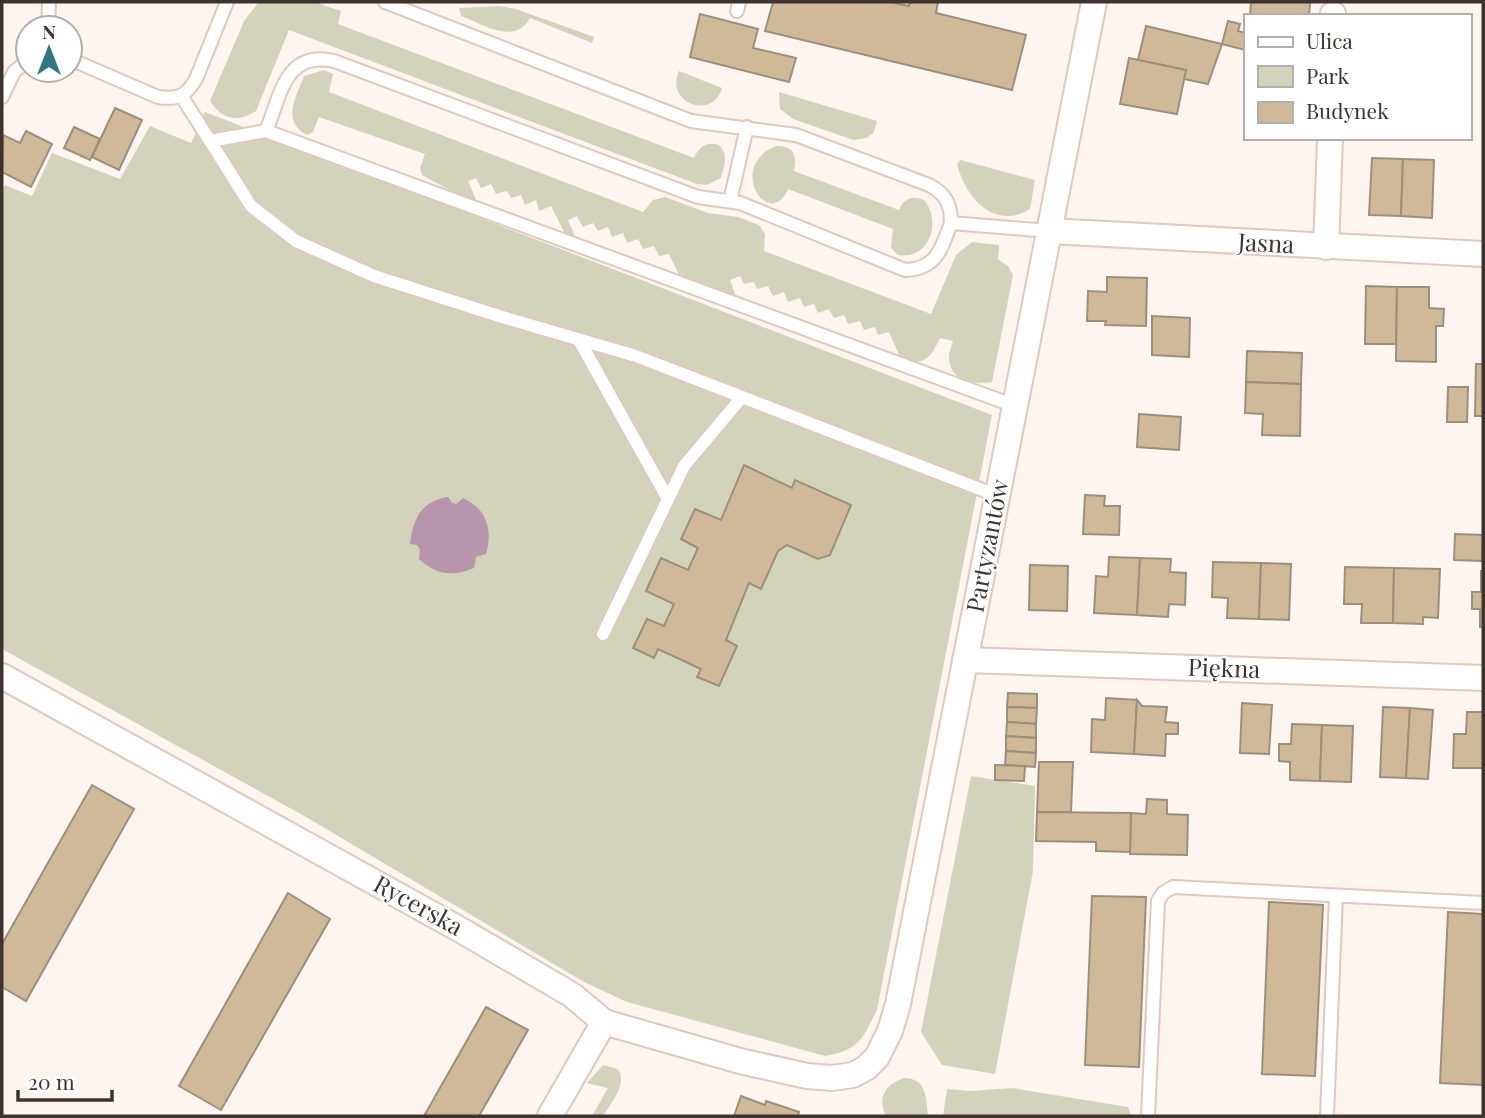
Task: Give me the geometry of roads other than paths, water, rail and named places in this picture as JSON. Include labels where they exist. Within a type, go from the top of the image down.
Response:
[{"type":"street","name":"Partyzantów","points":[[853,1075],[866,1068],[877,1057],[890,1031],[898,1004],[1094,2]]},
{"type":"street","points":[[1326,247],[1330,140]]},
{"type":"street","name":"Jasna","points":[[1049,231],[1483,254]]},
{"type":"street","name":"Piękna","points":[[965,660],[1483,678]]},
{"type":"street","name":"Rycerska","points":[[2,676],[459,929],[572,995],[604,1022],[740,1061],[807,1076],[832,1078],[853,1075]]},
{"type":"street","points":[[550,1116],[604,1022]]},
{"type":"lane","points":[[84,64],[158,97],[182,97],[196,79],[227,2]]},
{"type":"lane","points":[[266,131],[289,74],[298,64],[309,58],[321,58],[698,197],[730,201],[905,270],[918,270],[929,265],[939,253],[951,223],[951,211],[948,201],[940,191],[929,185],[796,135],[691,121],[385,2]]},
{"type":"lane","points":[[2,97],[14,72]]},
{"type":"lane","points":[[182,97],[251,206],[296,241],[374,276],[636,356],[998,496]]},
{"type":"lane","points":[[730,201],[747,127]]},
{"type":"lane","points":[[210,141],[266,131],[1015,406]]},
{"type":"lane","points":[[951,223],[1049,231]]},
{"type":"lane","points":[[579,340],[668,499]]},
{"type":"lane","points":[[603,635],[684,466],[742,397]]},
{"type":"lane","points":[[1148,1116],[1158,901],[1163,893],[1174,887],[1483,903]]},
{"type":"lane","points":[[1328,1116],[1336,896]]}]
